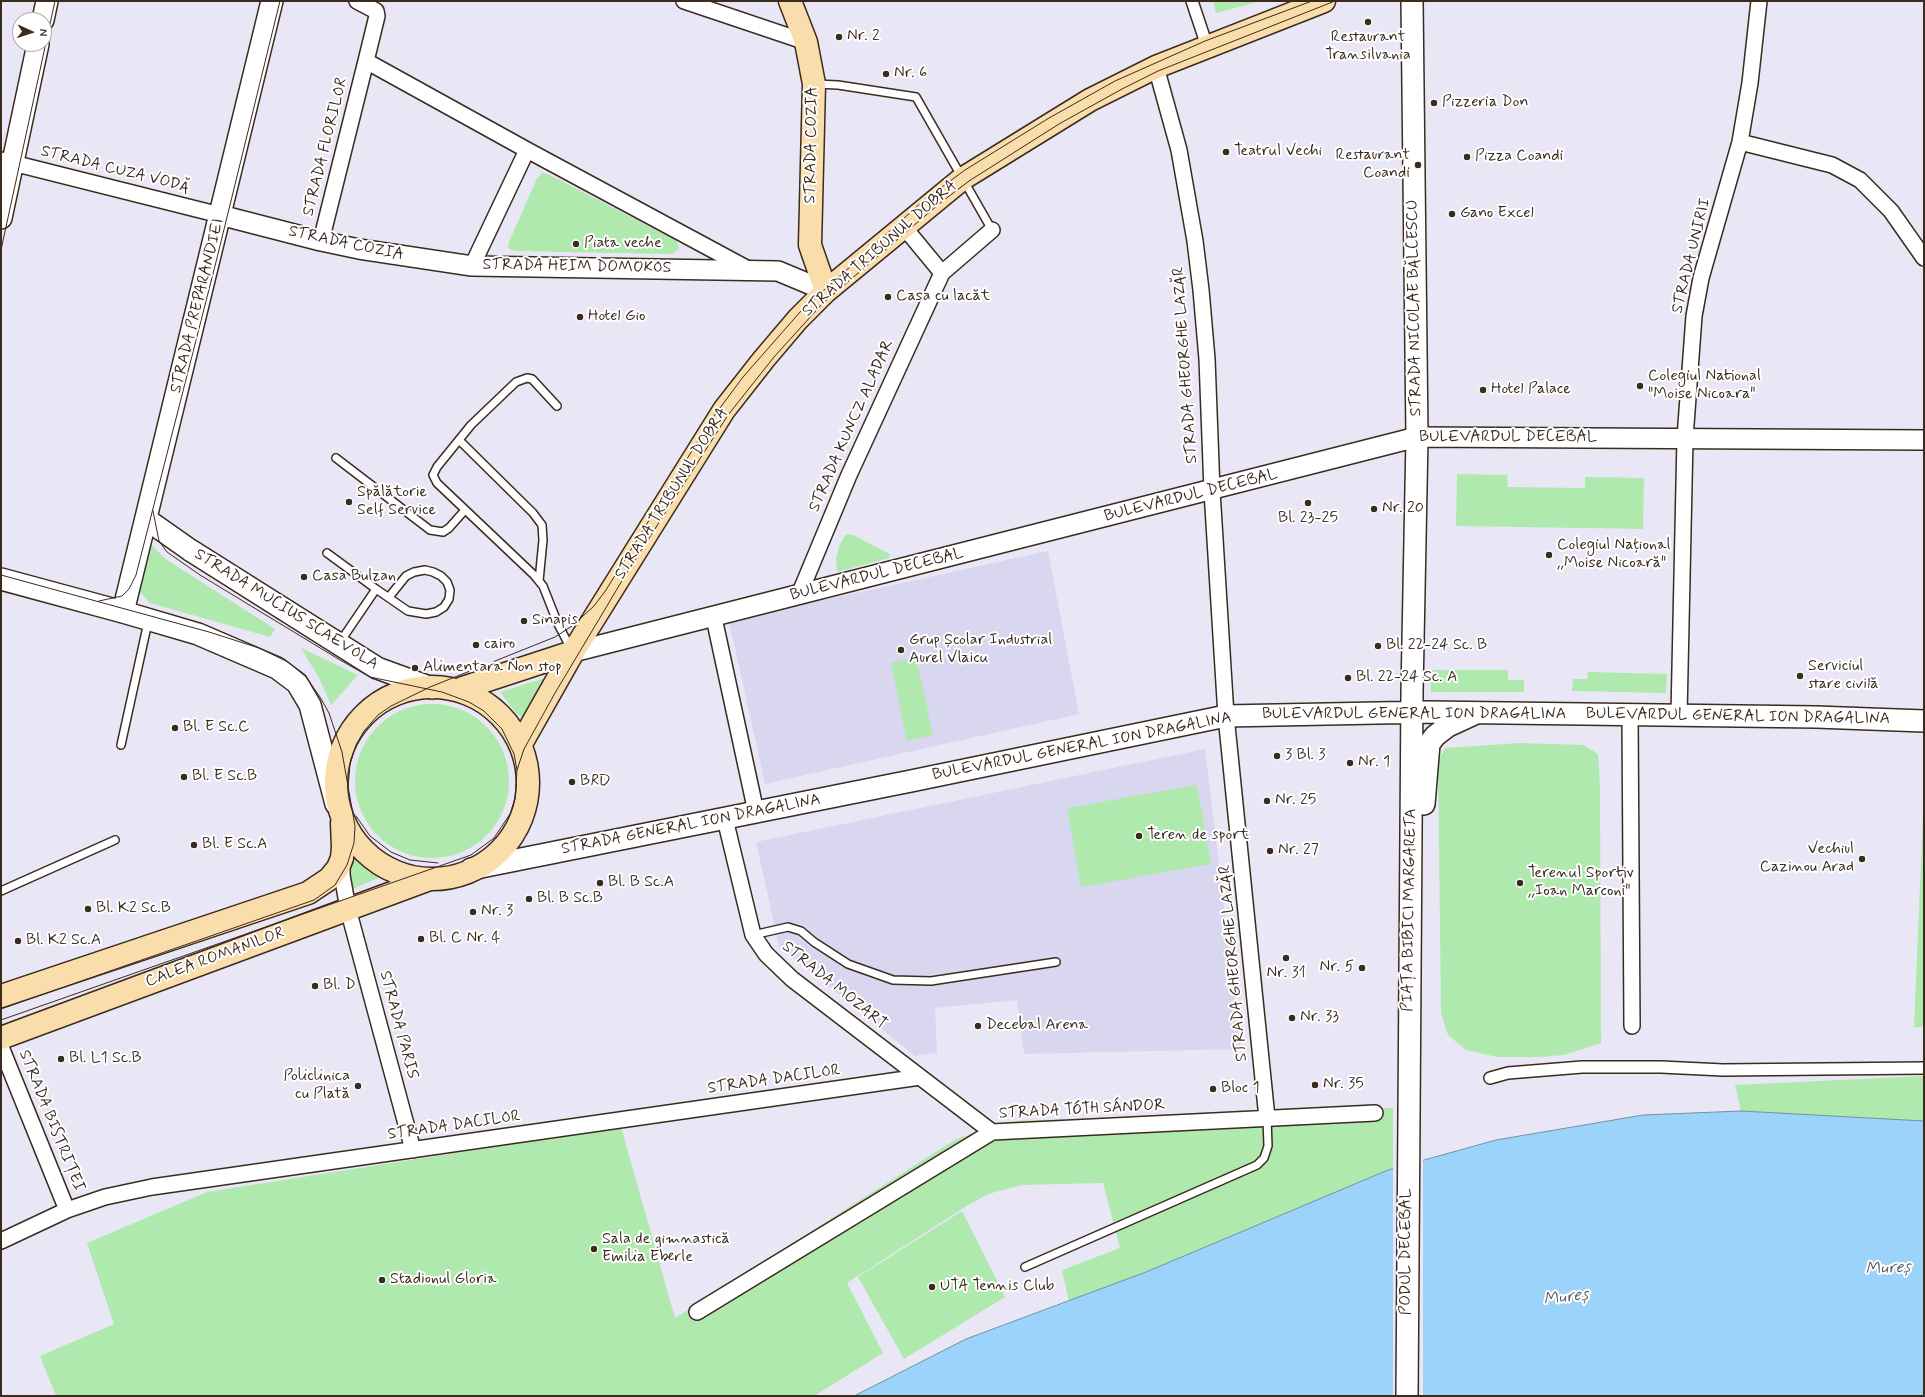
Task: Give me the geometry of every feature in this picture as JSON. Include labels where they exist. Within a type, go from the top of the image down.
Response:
[{"type":"main road","points":[[45,12],[47,1]]},
{"type":"main road","name":"STRADA PREPARANDIEI","points":[[123,612],[272,1]]},
{"type":"main road","name":"STRADA COZIA","points":[[790,1],[806,42],[814,84],[810,245],[826,291]]},
{"type":"main road","name":"STRADA TRIBUNUL DOBRA","points":[[573,652],[724,410],[764,358],[798,319],[826,291],[962,179],[1084,103],[1156,67],[1324,1]]},
{"type":"main road","name":"STRADA NICOLAE BĂLCESCU","points":[[1412,1],[1417,438],[1412,712]]},
{"type":"main road","points":[[1,218],[7,161],[36,52]]},
{"type":"main road","name":"STRADA MUCIUS SCAEVOLA","points":[[146,519],[190,550],[376,668],[432,688]]},
{"type":"main road","points":[[1,580],[123,612],[198,634],[267,663],[284,672],[297,683],[304,692],[313,716],[339,813],[363,854],[378,866],[397,874],[430,879],[471,869],[497,851],[513,833],[522,816],[527,793],[528,773],[527,756],[522,742],[515,729],[501,712],[482,696],[463,688]]},
{"type":"main road","points":[[463,688],[573,652]]},
{"type":"main road","points":[[522,742],[573,652]]},
{"type":"main road","name":"CALEA ROMANILOR","points":[[1,996],[308,893],[329,879],[338,868],[342,858],[343,847],[335,788],[340,759],[349,737],[360,720],[382,701],[399,694],[432,688],[463,688]]},
{"type":"main road","name":"PIAȚA BIBICI MARGARETA","points":[[1408,1108],[1412,846],[1412,712]]},
{"type":"main road","points":[[1412,846],[1419,833],[1424,816],[1429,744],[1435,736],[1448,726],[1478,712]]},
{"type":"main road","name":"BULEVARDUL GENERAL ION DRAGALINA","points":[[912,781],[1226,716],[1478,712],[1808,717],[1924,722]]},
{"type":"main road","name":"STRADA GENERAL ION DRAGALINA","points":[[471,869],[912,781]]},
{"type":"main road","name":"CALEA ROMANILOR","points":[[1,1038],[430,879]]},
{"type":"main road","name":"PODUL DECEBAL","points":[[1407,1396],[1408,1108]]},
{"type":"street","name":"STRADA FLORILOR","points":[[321,241],[377,16],[376,11],[357,1]]},
{"type":"street","points":[[684,1],[806,42]]},
{"type":"street","points":[[1192,1],[1207,46]]},
{"type":"street","name":"STRADA UNIRII","points":[[1679,715],[1685,438],[1695,309],[1701,278],[1740,142],[1750,83],[1759,1]]},
{"type":"street","points":[[366,61],[527,150]]},
{"type":"street","name":"STRADA GHEORGHE LAZĂR","points":[[1156,67],[1179,150],[1195,241],[1207,359],[1212,491],[1226,716],[1267,1118]]},
{"type":"street","points":[[1740,142],[1832,165],[1860,180],[1891,211],[1924,258]]},
{"type":"street","name":"STRADA HEIM DOMOKOS","points":[[750,270],[527,150],[472,266],[778,271],[826,291]]},
{"type":"street","name":"STRADA CUZA VODĂ","points":[[7,161],[220,215]]},
{"type":"street","name":"STRADA COZIA","points":[[220,215],[321,241],[416,258],[472,266]]},
{"type":"street","points":[[904,227],[942,273],[992,230]]},
{"type":"street","name":"STRADA KUNCZ ALADAR","points":[[799,595],[849,476],[942,273]]},
{"type":"street","name":"BULEVARDUL DECEBAL","points":[[573,652],[714,618],[1417,438],[1924,440]]},
{"type":"street","points":[[714,618],[756,812]]},
{"type":"street","points":[[1630,715],[1632,1026]]},
{"type":"street","name":"STRADA MOZART","points":[[725,819],[753,934],[766,954],[792,978],[992,1132]]},
{"type":"street","name":"STRADA PARIS","points":[[342,858],[342,875],[348,909],[413,1150]]},
{"type":"street","name":"STRADA BISTRIȚEI","points":[[1,1047],[67,1210]]},
{"type":"street","points":[[1490,1078],[1508,1073],[1582,1067],[1661,1066],[1723,1070],[1924,1068]]},
{"type":"street","name":"STRADA DACILOR","points":[[1,1241],[67,1210],[105,1197],[152,1187],[920,1077]]},
{"type":"street","name":"STRADA TÓTH SÁNDOR","points":[[697,1312],[992,1132],[1374,1113]]},
{"type":"lane","points":[[814,84],[838,85],[916,97],[992,230]]},
{"type":"lane","points":[[556,406],[532,379],[521,379],[459,440],[434,470],[433,475],[437,483],[543,586],[558,624],[573,652]]},
{"type":"lane","points":[[459,440],[538,518],[542,525],[543,540],[539,581]]},
{"type":"lane","points":[[336,458],[430,530],[442,532],[449,528],[466,510]]},
{"type":"lane","points":[[327,553],[376,589],[408,611],[426,614],[436,612],[444,607],[449,599],[450,590],[447,582],[441,576],[425,570],[414,572],[406,576],[388,597]]},
{"type":"lane","points":[[339,644],[376,589]]},
{"type":"lane","points":[[121,744],[149,620]]},
{"type":"lane","points":[[1,891],[115,840]]},
{"type":"lane","points":[[753,934],[788,927],[802,931],[814,942],[848,964],[893,980],[931,981],[1056,962]]},
{"type":"lane","points":[[1025,1267],[1257,1165],[1264,1158],[1268,1146],[1267,1118]]},
{"type":"shaded area","name":"Grup Școlar Industrial Aurel Vlaicu","points":[[1048,551],[1079,714],[765,784],[729,621]]},
{"type":"shaded area","points":[[1205,749],[1241,1049],[1024,1054],[1017,1000],[935,1008],[937,1053],[915,1056],[779,946],[756,842]]},
{"type":"green space","points":[[1213,1],[1261,1],[1216,13]]},
{"type":"green space","points":[[542,173],[548,174],[677,241],[679,249],[672,254],[514,251],[508,248],[509,242],[537,178]]},
{"type":"green space","points":[[1457,474],[1507,475],[1508,487],[1585,488],[1585,477],[1644,478],[1643,529],[1456,526]]},
{"type":"green space","points":[[846,534],[853,535],[890,554],[889,558],[837,572],[836,560],[839,546]]},
{"type":"green space","points":[[150,544],[167,560],[275,629],[270,637],[150,603],[138,590]]},
{"type":"green space","points":[[301,648],[358,675],[331,705],[319,678]]},
{"type":"green space","points":[[916,657],[933,735],[907,741],[891,663]]},
{"type":"green space","points":[[1431,670],[1508,670],[1508,680],[1524,680],[1524,692],[1431,692]]},
{"type":"green space","points":[[1588,672],[1667,674],[1666,693],[1572,691],[1573,679],[1587,679]]},
{"type":"green space","points":[[555,675],[527,721],[515,712],[500,692]]},
{"type":"green space","points":[[424,704],[440,704],[462,710],[487,726],[503,751],[508,766],[508,796],[503,811],[487,836],[475,845],[454,855],[440,858],[424,858],[410,855],[396,849],[383,841],[372,830],[358,803],[355,789],[355,773],[358,759],[364,745],[372,732],[383,721],[410,707]]},
{"type":"green space","name":"Terenul Sportiv ,,Ioan Marconi\"","points":[[1519,743],[1584,745],[1598,754],[1600,786],[1601,1043],[1564,1055],[1539,1057],[1497,1057],[1466,1050],[1448,1035],[1441,1013],[1438,761],[1445,748]]},
{"type":"green space","name":"Teren de sport","points":[[1197,785],[1211,864],[1081,887],[1067,808]]},
{"type":"green space","points":[[1924,792],[1924,1027],[1914,1027]]},
{"type":"green space","points":[[356,857],[369,868],[383,876],[350,890],[349,871]]},
{"type":"green space","points":[[1924,1076],[1924,1121],[1741,1111],[1735,1085]]},
{"type":"green space","name":"Stadionul Gloria","points":[[1393,1108],[1393,1168],[1146,1272],[1069,1302],[1062,1270],[1120,1248],[1103,1183],[1022,1185],[988,1194],[965,1207],[847,1283],[883,1353],[814,1396],[56,1396],[40,1356],[114,1324],[87,1243],[207,1192],[621,1127],[675,1318],[956,1139],[1012,1121]]},
{"type":"green space","name":"UTA Tennis Club","points":[[962,1211],[1005,1297],[904,1359],[858,1277]]},
{"type":"water","name":"Mureș","points":[[1741,1111],[1924,1121],[1924,1396],[854,1396],[966,1339],[1146,1272],[1388,1170],[1496,1140],[1643,1115]]},
{"type":"pier","points":[[1423,1159],[1423,1396],[1393,1396],[1393,1167]]},
{"type":"tram line","points":[[1,250],[55,1]]},
{"type":"tram line","points":[[99,601],[122,596],[129,589],[136,575],[216,262],[280,1]]},
{"type":"tram line","points":[[348,788],[350,764],[356,745],[364,731],[378,715],[391,706],[430,687],[555,637],[572,626],[594,606],[606,590],[711,420],[743,377],[801,311],[923,201],[965,170],[1049,118],[1115,81],[1205,41],[1312,1]]},
{"type":"tram line","points":[[517,770],[524,749],[555,693],[626,574],[728,415],[774,357],[822,304],[940,203],[969,181],[1059,124],[1158,71],[1335,1]]},
{"type":"tram line","points":[[1,1020],[471,855],[494,838],[510,814],[515,799],[517,770],[514,754],[502,729],[484,711],[469,702],[442,692],[370,677],[340,660],[200,575],[167,552],[159,541],[153,511]]},
{"type":"tram line","points":[[1,575],[209,632],[259,648],[288,662],[306,677],[329,713],[342,752],[355,826],[354,843],[347,865],[335,885],[314,900],[1,1009]]},
{"type":"tram line","points":[[356,816],[370,836],[391,852],[410,860],[438,863]]},
{"type":"place","name":"Restaurant Transilvania","points":[[1368,22]]},
{"type":"place","name":"Nr. 2","points":[[839,37]]},
{"type":"place","name":"Nr. 6","points":[[886,74]]},
{"type":"place","name":"Pizzeria Don","points":[[1434,103]]},
{"type":"place","name":"Teatrul Vechi","points":[[1226,152]]},
{"type":"place","name":"Pizza Coandi","points":[[1467,157]]},
{"type":"place","name":"Restaurant Coandi","points":[[1418,165]]},
{"type":"place","name":"Gano Excel","points":[[1452,214]]},
{"type":"place","name":"Piata veche","points":[[576,244]]},
{"type":"place","name":"Casa cu lacăt","points":[[888,297]]},
{"type":"place","name":"Hotel Gio","points":[[580,317]]},
{"type":"place","name":"Colegiul National \"Moise Nicoara\"","points":[[1640,386]]},
{"type":"place","name":"Hotel Palace","points":[[1483,390]]},
{"type":"place","name":"Spălătorie Self Service","points":[[349,502]]},
{"type":"place","name":"Bl. 23-25","points":[[1308,503]]},
{"type":"place","name":"Nr. 20","points":[[1374,509]]},
{"type":"place","name":"Colegiul Național ,,Moise Nicoară\"","points":[[1549,555]]},
{"type":"place","name":"Casa Bulzan","points":[[304,577]]},
{"type":"place","name":"Sinapis","points":[[524,621]]},
{"type":"place","name":"cairo","points":[[476,645]]},
{"type":"place","name":"Bl. 22-24 Sc. B","points":[[1378,646]]},
{"type":"place","name":"Grup Școlar Industrial Aurel Vlaicu","points":[[901,650]]},
{"type":"place","name":"Alimentara Non stop","points":[[415,668]]},
{"type":"place","name":"Serviciul stare civilă","points":[[1800,676]]},
{"type":"place","name":"Bl. 22-24 Sc. A","points":[[1348,678]]},
{"type":"place","name":"Bl. E Sc.C","points":[[175,728]]},
{"type":"place","name":"3 Bl. 3","points":[[1277,756]]},
{"type":"place","name":"Nr. 1","points":[[1350,763]]},
{"type":"place","name":"Bl. E Sc.B","points":[[184,777]]},
{"type":"place","name":"BRD","points":[[572,782]]},
{"type":"place","name":"Nr. 25","points":[[1267,801]]},
{"type":"place","name":"Teren de sport","points":[[1139,836]]},
{"type":"place","name":"Bl. E Sc.A","points":[[194,845]]},
{"type":"place","name":"Nr. 27","points":[[1270,851]]},
{"type":"place","name":"Vechiul Cazinou Arad","points":[[1862,859]]},
{"type":"place","name":"Bl. B Sc.A","points":[[600,883]]},
{"type":"place","name":"Terenul Sportiv ,,Ioan Marconi\"","points":[[1520,883]]},
{"type":"place","name":"Bl. B Sc.B","points":[[529,899]]},
{"type":"place","name":"Bl. K2 Sc.B","points":[[88,909]]},
{"type":"place","name":"Nr. 3","points":[[473,912]]},
{"type":"place","name":"Bl. C Nr. 4","points":[[421,939]]},
{"type":"place","name":"Bl. K2 Sc.A","points":[[18,941]]},
{"type":"place","name":"Nr. 31","points":[[1286,958]]},
{"type":"place","name":"Nr. 5","points":[[1362,968]]},
{"type":"place","name":"Bl. D","points":[[315,986]]},
{"type":"place","name":"Nr. 33","points":[[1292,1018]]},
{"type":"place","name":"Decebal Arena","points":[[978,1026]]},
{"type":"place","name":"Bl. L1 Sc.B","points":[[61,1059]]},
{"type":"place","name":"Nr. 35","points":[[1315,1085]]},
{"type":"place","name":"Policlinica cu Plată","points":[[358,1086]]},
{"type":"place","name":"Bloc 1","points":[[1213,1089]]},
{"type":"place","name":"Sala de gimnastică Emilia Eberle","points":[[594,1249]]},
{"type":"place","name":"Stadionul Gloria","points":[[382,1280]]},
{"type":"place","name":"UTA Tennis Club","points":[[932,1287]]}]
